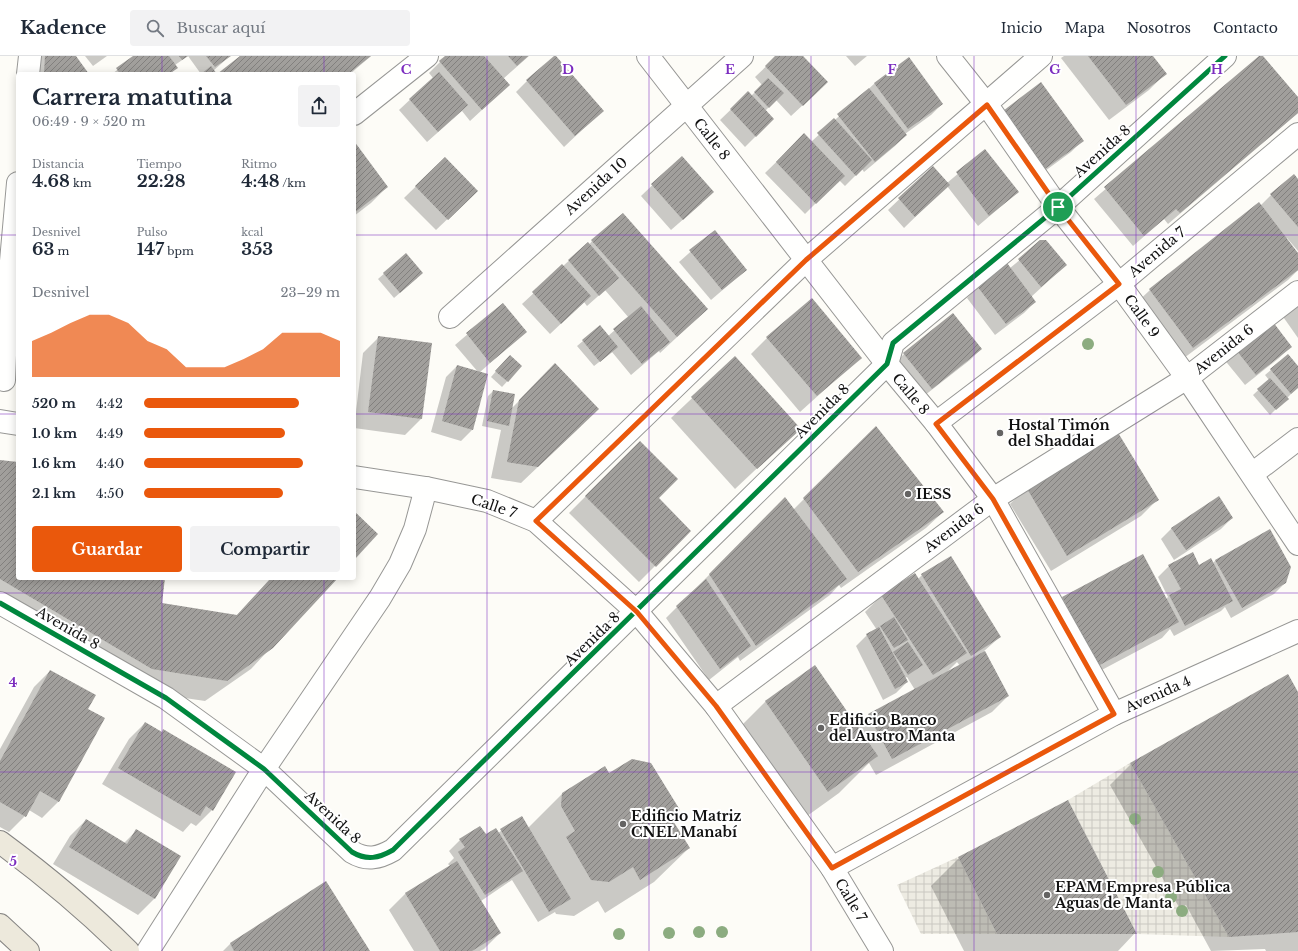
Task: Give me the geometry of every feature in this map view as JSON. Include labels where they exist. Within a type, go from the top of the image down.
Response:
[{"type":"main road","points":[[0,842],[37,869],[92,915],[128,951]]},
{"type":"main road","points":[[0,925],[28,951]]},
{"type":"street","points":[[28,72],[30,56]]},
{"type":"street","points":[[356,112],[427,56]]},
{"type":"street","name":"Calle 8","points":[[648,56],[993,499],[1114,714]]},
{"type":"street","name":"Avenida 10","points":[[450,317],[742,56]]},
{"type":"street","name":"Calle 9","points":[[948,56],[987,105],[1058,207],[1119,284],[1187,378],[1298,544]]},
{"type":"street","points":[[536,521],[806,260],[987,105],[1041,56]]},
{"type":"street","name":"Avenida 8","points":[[0,603],[166,698],[264,770],[352,852],[366,858],[382,856],[393,850],[637,612],[887,364],[893,343],[1058,207],[1225,56]]},
{"type":"street","name":"Avenida 7","points":[[936,424],[1119,284],[1298,134]]},
{"type":"street","points":[[7,376],[7,306],[16,205]]},
{"type":"street","name":"Avenida 6","points":[[716,706],[993,499],[1187,378],[1298,292]]},
{"type":"street","points":[[0,421],[16,424]]},
{"type":"street","points":[[1252,474],[1298,439]]},
{"type":"street","name":"Calle 7","points":[[356,478],[426,488],[487,500],[536,521],[637,612],[716,706],[832,868],[882,951]]},
{"type":"street","points":[[148,951],[264,770],[380,598],[397,569],[415,529],[426,488]]},
{"type":"street","name":"Avenida 4","points":[[832,868],[1114,714],[1298,631]]},
{"type":"shaded area","points":[[1130,763],[1229,937],[1137,934],[1068,800]]},
{"type":"shaded area","points":[[958,857],[997,934],[921,934],[897,885]]},
{"type":"building","points":[[45,56],[76,56],[88,72],[44,72]]},
{"type":"building","points":[[133,56],[169,56],[178,68],[172,72],[119,72],[116,68]]},
{"type":"building","points":[[179,56],[188,56],[182,60]]},
{"type":"building","points":[[206,56],[231,56],[215,67]]},
{"type":"building","points":[[240,56],[371,56],[351,72],[220,72]]},
{"type":"building","points":[[445,56],[484,56],[510,85],[482,110],[439,61]]},
{"type":"building","points":[[508,56],[528,56],[517,66]]},
{"type":"building","points":[[554,56],[556,56],[604,111],[575,136],[526,80]]},
{"type":"building","points":[[775,56],[803,56],[828,82],[803,106],[765,66]]},
{"type":"building","points":[[1088,56],[1153,56],[1167,74],[1126,105]]},
{"type":"building","points":[[1259,56],[1263,56],[1298,97],[1298,113],[1180,213],[1176,209],[1144,236],[1104,187]]},
{"type":"building","points":[[909,57],[943,104],[908,129],[874,83]]},
{"type":"building","points":[[211,66],[216,72],[204,72]]},
{"type":"building","points":[[439,72],[468,105],[438,132],[409,99]]},
{"type":"building","points":[[768,78],[784,93],[769,108],[754,92]]},
{"type":"building","points":[[1041,82],[1084,141],[1045,169],[1003,111]]},
{"type":"building","points":[[869,88],[907,135],[875,162],[837,114]]},
{"type":"building","points":[[748,91],[774,119],[756,137],[730,109]]},
{"type":"building","points":[[834,118],[872,160],[856,176],[817,133]]},
{"type":"building","points":[[804,133],[845,176],[816,204],[776,162]]},
{"type":"building","points":[[356,144],[388,187],[356,211]]},
{"type":"building","points":[[985,149],[1019,192],[989,216],[956,172]]},
{"type":"building","points":[[682,156],[714,192],[683,220],[651,184]]},
{"type":"building","points":[[445,157],[478,191],[448,220],[415,186]]},
{"type":"building","points":[[933,166],[950,185],[915,217],[898,198]]},
{"type":"building","points":[[1294,174],[1298,179],[1298,227],[1270,194]]},
{"type":"building","points":[[1259,202],[1298,253],[1298,270],[1193,348],[1149,289]]},
{"type":"building","points":[[623,213],[708,309],[677,337],[591,240]]},
{"type":"building","points":[[715,230],[747,270],[722,290],[689,250]]},
{"type":"building","points":[[1040,240],[1046,240],[1067,265],[1041,287],[1018,259]]},
{"type":"building","points":[[588,242],[619,278],[599,296],[568,260]]},
{"type":"building","points":[[406,253],[423,273],[400,293],[383,273]]},
{"type":"building","points":[[1007,263],[1036,302],[1006,324],[977,286]]},
{"type":"building","points":[[562,264],[591,296],[561,324],[532,292]]},
{"type":"building","points":[[812,298],[862,358],[817,396],[766,337]]},
{"type":"building","points":[[503,303],[527,332],[490,363],[466,333]]},
{"type":"building","points":[[641,306],[670,342],[642,364],[613,329]]},
{"type":"building","points":[[953,313],[982,349],[932,389],[903,353]]},
{"type":"building","points":[[1270,318],[1292,347],[1256,375],[1233,346]]},
{"type":"building","points":[[600,325],[618,347],[600,362],[582,340]]},
{"type":"building","points":[[378,336],[432,343],[422,419],[368,412]]},
{"type":"building","points":[[1288,354],[1298,366],[1298,388],[1291,394],[1270,369]]},
{"type":"building","points":[[510,355],[522,366],[508,382],[495,371]]},
{"type":"building","points":[[735,356],[801,429],[757,469],[691,397]]},
{"type":"building","points":[[555,363],[599,409],[538,467],[507,462],[519,400]]},
{"type":"building","points":[[457,365],[488,374],[473,430],[442,421]]},
{"type":"building","points":[[1270,378],[1289,399],[1276,410],[1257,389]]},
{"type":"building","points":[[493,390],[515,394],[509,426],[487,421]]},
{"type":"building","points":[[876,426],[944,512],[858,572],[803,498]]},
{"type":"building","points":[[1117,431],[1159,500],[1067,556],[1026,487]]},
{"type":"building","points":[[640,441],[678,479],[659,498],[691,531],[656,567],[585,496]]},
{"type":"building","points":[[0,460],[16,462],[16,580],[165,580],[162,603],[237,615],[269,580],[336,580],[273,648],[227,681],[152,669],[0,579]]},
{"type":"building","points":[[1219,496],[1233,518],[1186,550],[1171,528]]},
{"type":"building","points":[[785,497],[847,579],[756,646],[709,574]]},
{"type":"building","points":[[356,513],[378,534],[356,558]]},
{"type":"building","points":[[1270,529],[1291,567],[1286,583],[1242,608],[1215,560]]},
{"type":"building","points":[[1193,552],[1199,565],[1211,558],[1233,601],[1185,626],[1169,595],[1181,589],[1168,565]]},
{"type":"building","points":[[1143,554],[1179,622],[1098,666],[1062,597]]},
{"type":"building","points":[[951,556],[1001,637],[971,656],[921,574]]},
{"type":"building","points":[[915,573],[967,653],[933,675],[881,595]]},
{"type":"building","points":[[706,579],[751,646],[720,669],[676,606]]},
{"type":"building","points":[[894,617],[908,640],[894,648],[880,626]]},
{"type":"building","points":[[879,627],[908,682],[895,689],[866,634]]},
{"type":"building","points":[[908,642],[923,665],[908,675],[893,652]]},
{"type":"building","points":[[985,651],[1009,696],[892,759],[868,714]]},
{"type":"building","name":"Edificio Banco del Austro Manta","points":[[815,665],[878,756],[828,792],[765,701]]},
{"type":"building","points":[[50,670],[96,695],[88,709],[105,718],[59,802],[40,791],[26,817],[0,802],[0,761]]},
{"type":"building","points":[[1288,674],[1298,692],[1298,932],[1229,937],[1130,763]]},
{"type":"building","points":[[145,722],[162,732],[163,729],[236,772],[213,811],[206,806],[200,816],[118,768]]},
{"type":"building","name":"Edificio Matriz CNEL Manabí","points":[[632,759],[651,763],[680,810],[670,816],[690,848],[640,880],[633,867],[609,882],[591,880],[566,837],[575,831],[561,806],[562,793],[605,766],[609,773]]},
{"type":"building","name":"EPAM Empresa Pública Aguas de Manta","points":[[1068,800],[1137,934],[997,934],[958,857]]},
{"type":"building","points":[[522,816],[571,899],[549,912],[500,829]]},
{"type":"building","points":[[86,819],[127,844],[136,829],[181,856],[155,899],[69,847]]},
{"type":"building","points":[[480,826],[486,834],[496,828],[523,871],[485,895],[458,852],[465,847],[459,839]]},
{"type":"building","points":[[457,861],[501,933],[472,951],[440,951],[405,893]]},
{"type":"building","points":[[326,881],[370,951],[234,951],[230,943]]},
{"type":"cycle path","points":[[0,603],[166,698],[264,769],[352,852],[363,857],[378,857],[388,853],[393,850],[887,364],[893,343],[1058,207],[1225,56]]},
{"type":"place","name":"Hostal Timón del Shaddai","points":[[1000,433]]},
{"type":"place","name":"IESS","points":[[908,494]]},
{"type":"place","name":"Edificio Banco del Austro Manta","points":[[821,728]]},
{"type":"place","name":"Edificio Matriz CNEL Manabí","points":[[623,824]]},
{"type":"place","name":"EPAM Empresa Pública Aguas de Manta","points":[[1047,895]]},
{"type":"route","points":[[987,105],[1058,207],[1119,284],[936,424],[993,499],[1114,714],[832,868],[716,706],[637,612],[536,521],[806,260],[987,105]]}]
